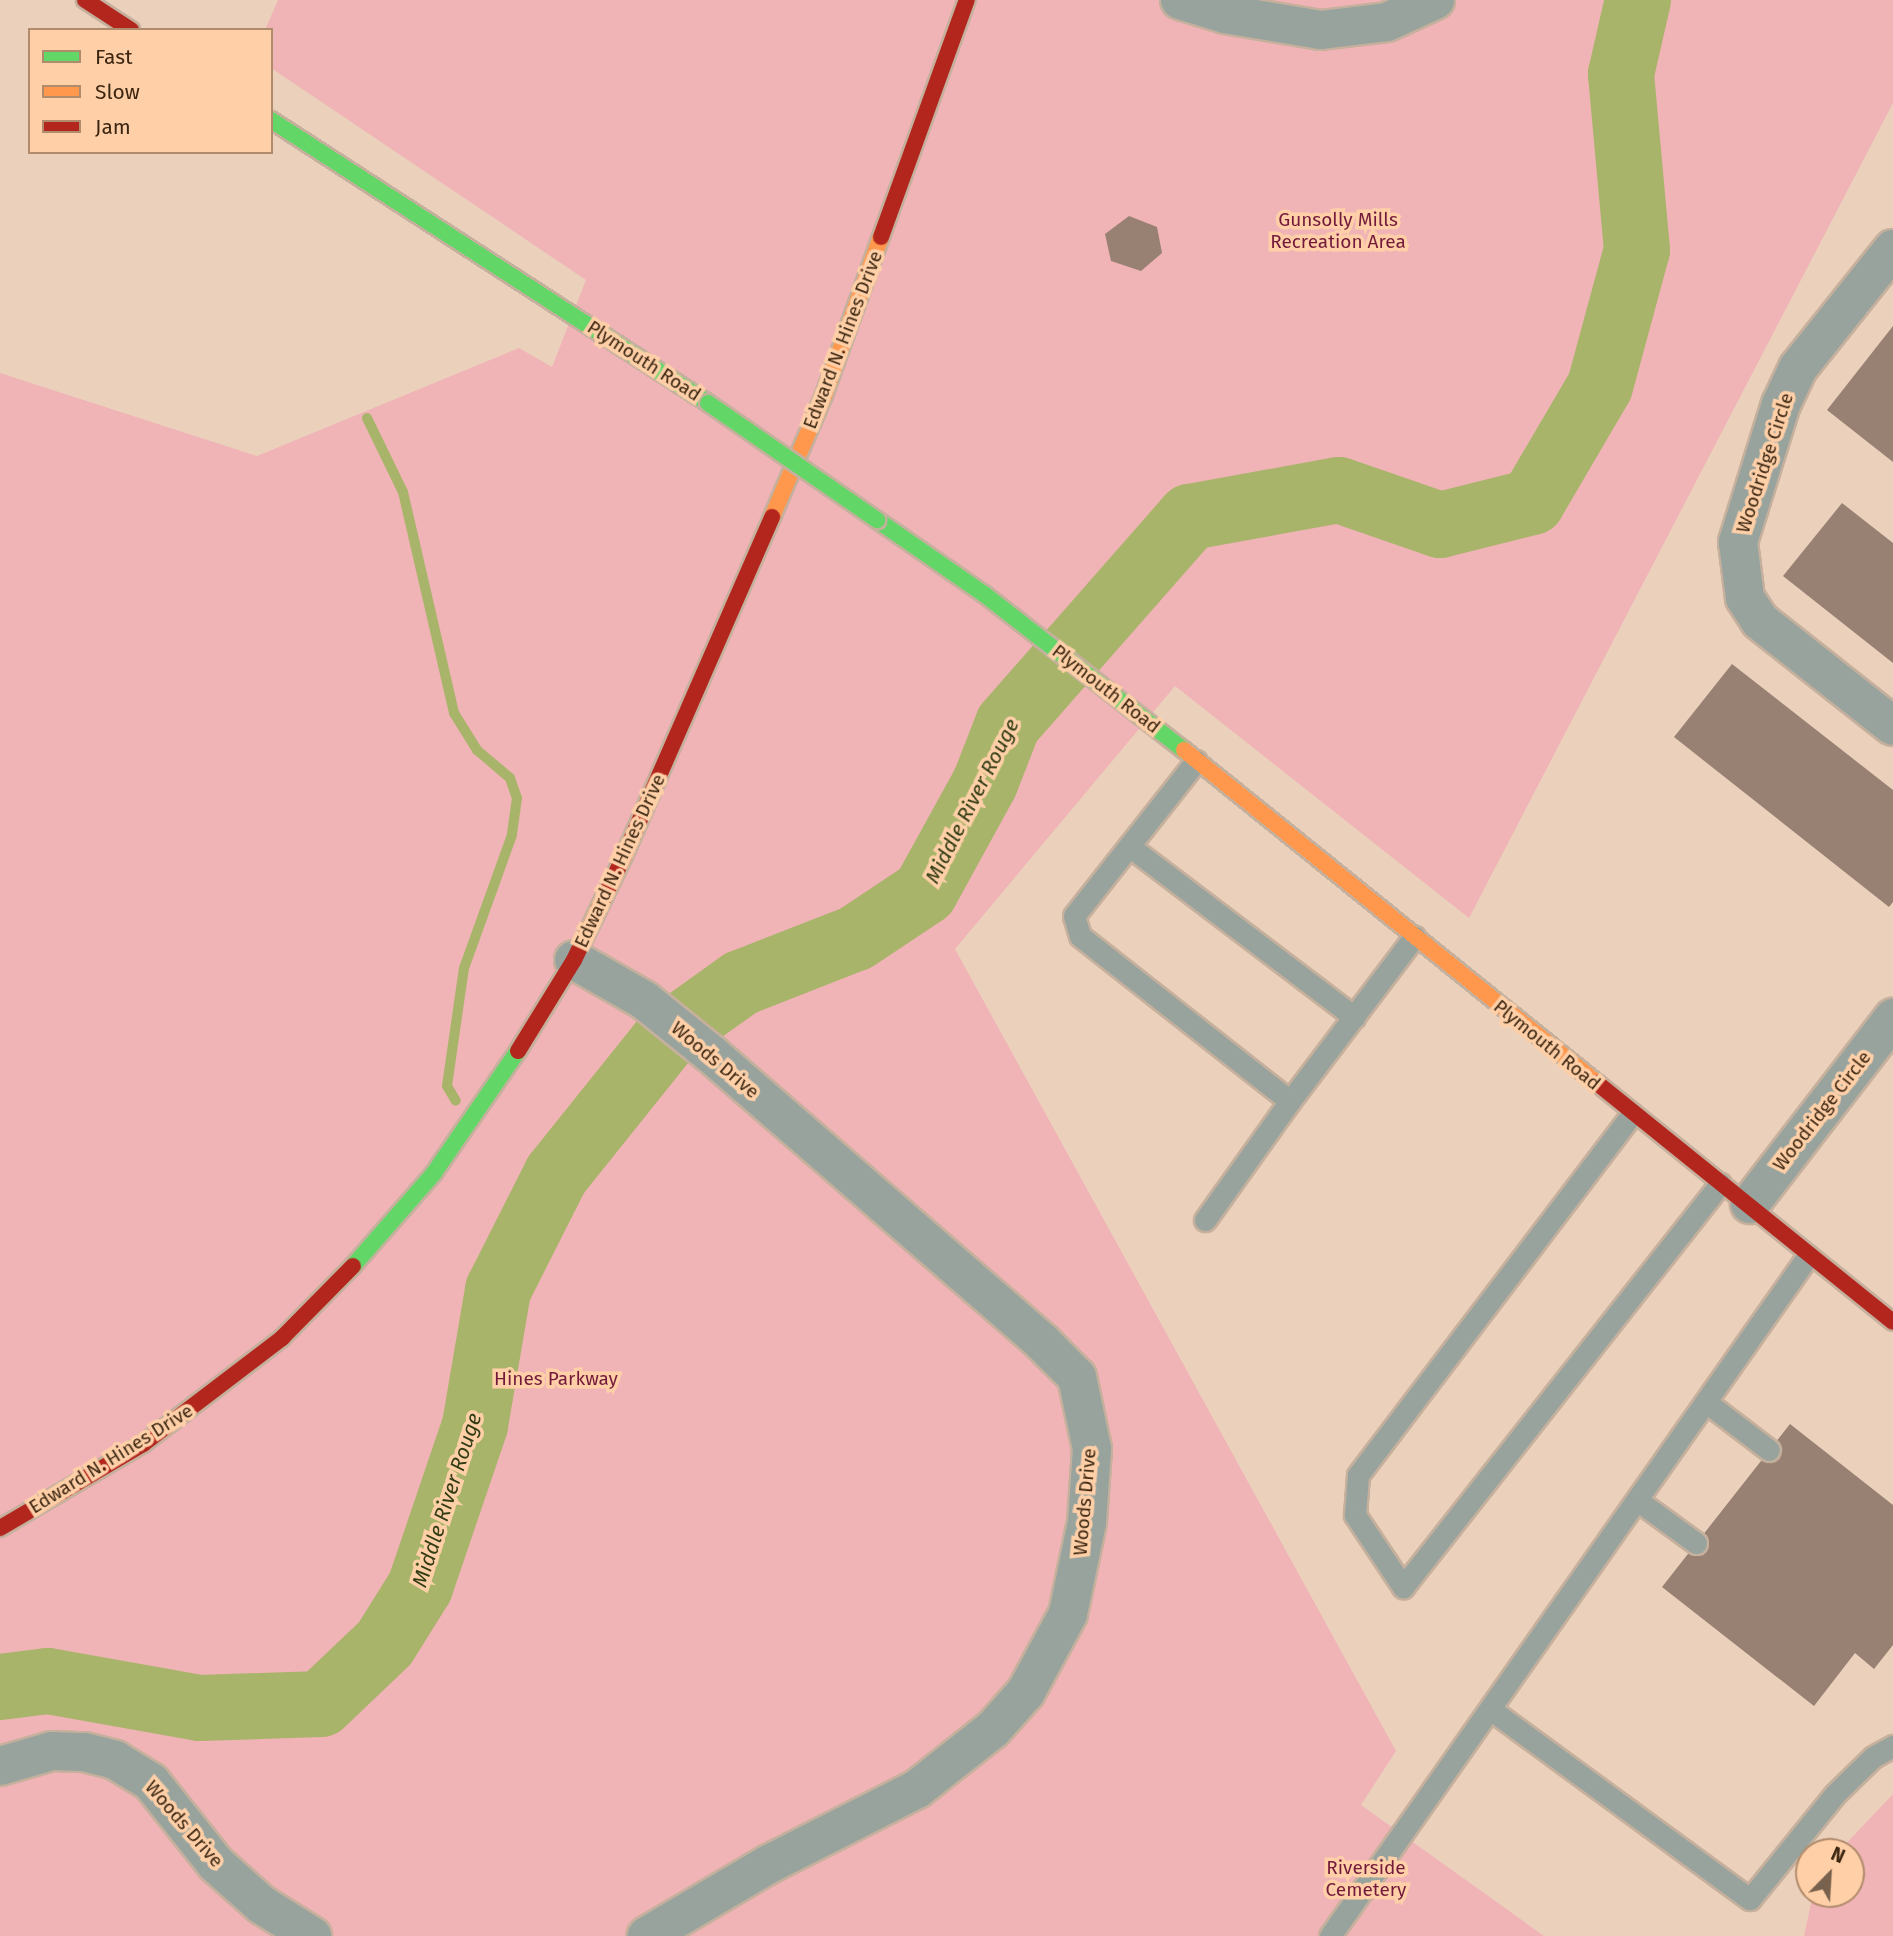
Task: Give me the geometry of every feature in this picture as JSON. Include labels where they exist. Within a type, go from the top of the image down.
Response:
[{"type":"main road","points":[[85,0],[128,28]]},
{"type":"main road","name":"Edward N. Hines Drive","points":[[0,1528],[142,1444],[214,1394],[291,1329],[355,1265],[434,1173],[504,1074],[574,960],[624,856],[824,395],[967,0]]},
{"type":"main road","name":"Plymouth Road","points":[[273,121],[708,403],[984,594],[1167,737],[1893,1322]]},
{"type":"street","points":[[1180,0],[1225,14],[1321,30],[1387,22],[1435,0]]},
{"type":"street","name":"Woodridge Circle","points":[[1893,249],[1798,368],[1781,404],[1738,542],[1745,598],[1760,621],[1893,726]]},
{"type":"street","name":"Woods Drive","points":[[574,960],[644,1000],[711,1054],[1077,1377],[1092,1449],[1087,1522],[1068,1614],[1026,1692],[993,1729],[917,1789],[769,1864],[647,1936]]},
{"type":"street","name":"Woodridge Circle","points":[[1735,1194],[1893,1018]]},
{"type":"street","name":"Woods Drive","points":[[0,1766],[52,1751],[115,1760],[151,1782],[216,1864],[262,1906],[312,1936]]},
{"type":"lane","points":[[1196,761],[1074,916],[1080,936],[1290,1101]]},
{"type":"lane","points":[[1129,846],[1354,1017]]},
{"type":"lane","points":[[1205,1220],[1290,1101],[1414,937]]},
{"type":"lane","points":[[1632,1114],[1358,1475],[1355,1515],[1403,1587],[1735,1194]]},
{"type":"lane","points":[[1330,1936],[1808,1256]]},
{"type":"lane","points":[[1706,1402],[1769,1450]]},
{"type":"lane","points":[[1637,1500],[1696,1543]]},
{"type":"lane","points":[[1490,1709],[1750,1899],[1835,1794],[1873,1757],[1893,1746]]},
{"type":"green space","name":"Hines Parkway","points":[[278,0],[1893,0],[1893,103],[1469,918],[1175,686],[955,949],[1396,1751],[1361,1805],[1544,1936],[0,1936],[0,373],[257,456],[519,348],[552,367],[586,280],[273,69],[273,28],[266,28]]},
{"type":"green space","points":[[1893,1794],[1893,1936],[1804,1936],[1810,1908],[1865,1908],[1865,1838],[1851,1838]]},
{"type":"building","points":[[1129,216],[1157,227],[1162,253],[1141,271],[1111,261],[1105,234]]},
{"type":"building","points":[[1893,326],[1893,462],[1827,410]]},
{"type":"building","points":[[1842,503],[1893,543],[1893,663],[1783,576]]},
{"type":"building","points":[[1732,664],[1893,790],[1893,902],[1889,907],[1674,737]]},
{"type":"building","points":[[1790,1424],[1893,1505],[1893,1645],[1874,1669],[1855,1653],[1814,1706],[1662,1587]]},
{"type":"waterway","name":"Middle River Rouge","points":[[0,1687],[48,1681],[200,1708],[321,1704],[385,1643],[420,1587],[475,1425],[498,1290],[556,1175],[668,1035],[741,983],[856,938],[925,892],[985,783],[1008,724],[1190,517],[1339,490],[1440,525],[1532,502],[1600,386],[1637,250],[1621,74],[1638,0]]},
{"type":"waterway","points":[[367,418],[403,492],[454,713],[477,750],[510,778],[517,798],[512,835],[464,968],[447,1086],[456,1101]]},
{"type":"traffic: fast","points":[[273,121],[708,403]]},
{"type":"traffic: fast","points":[[708,403],[877,520]]},
{"type":"traffic: fast","points":[[877,520],[984,594],[1184,750]]},
{"type":"traffic: fast","points":[[353,1266],[434,1173],[518,1051]]},
{"type":"traffic: slow","points":[[772,517],[824,395],[881,237]]},
{"type":"traffic: slow","points":[[1184,750],[1597,1083]]},
{"type":"traffic: jam","points":[[85,0],[128,28]]},
{"type":"traffic: jam","points":[[881,237],[967,0]]},
{"type":"traffic: jam","points":[[518,1051],[574,960],[624,856],[772,517]]},
{"type":"traffic: jam","points":[[1597,1083],[1893,1322]]},
{"type":"traffic: jam","points":[[0,1528],[143,1444],[282,1338],[353,1266]]},
{"type":"park label","name":"Gunsolly Mills Recreation Area","points":[[1338,231]]},
{"type":"park label","name":"Riverside Cemetery","points":[[1366,1879]]}]
